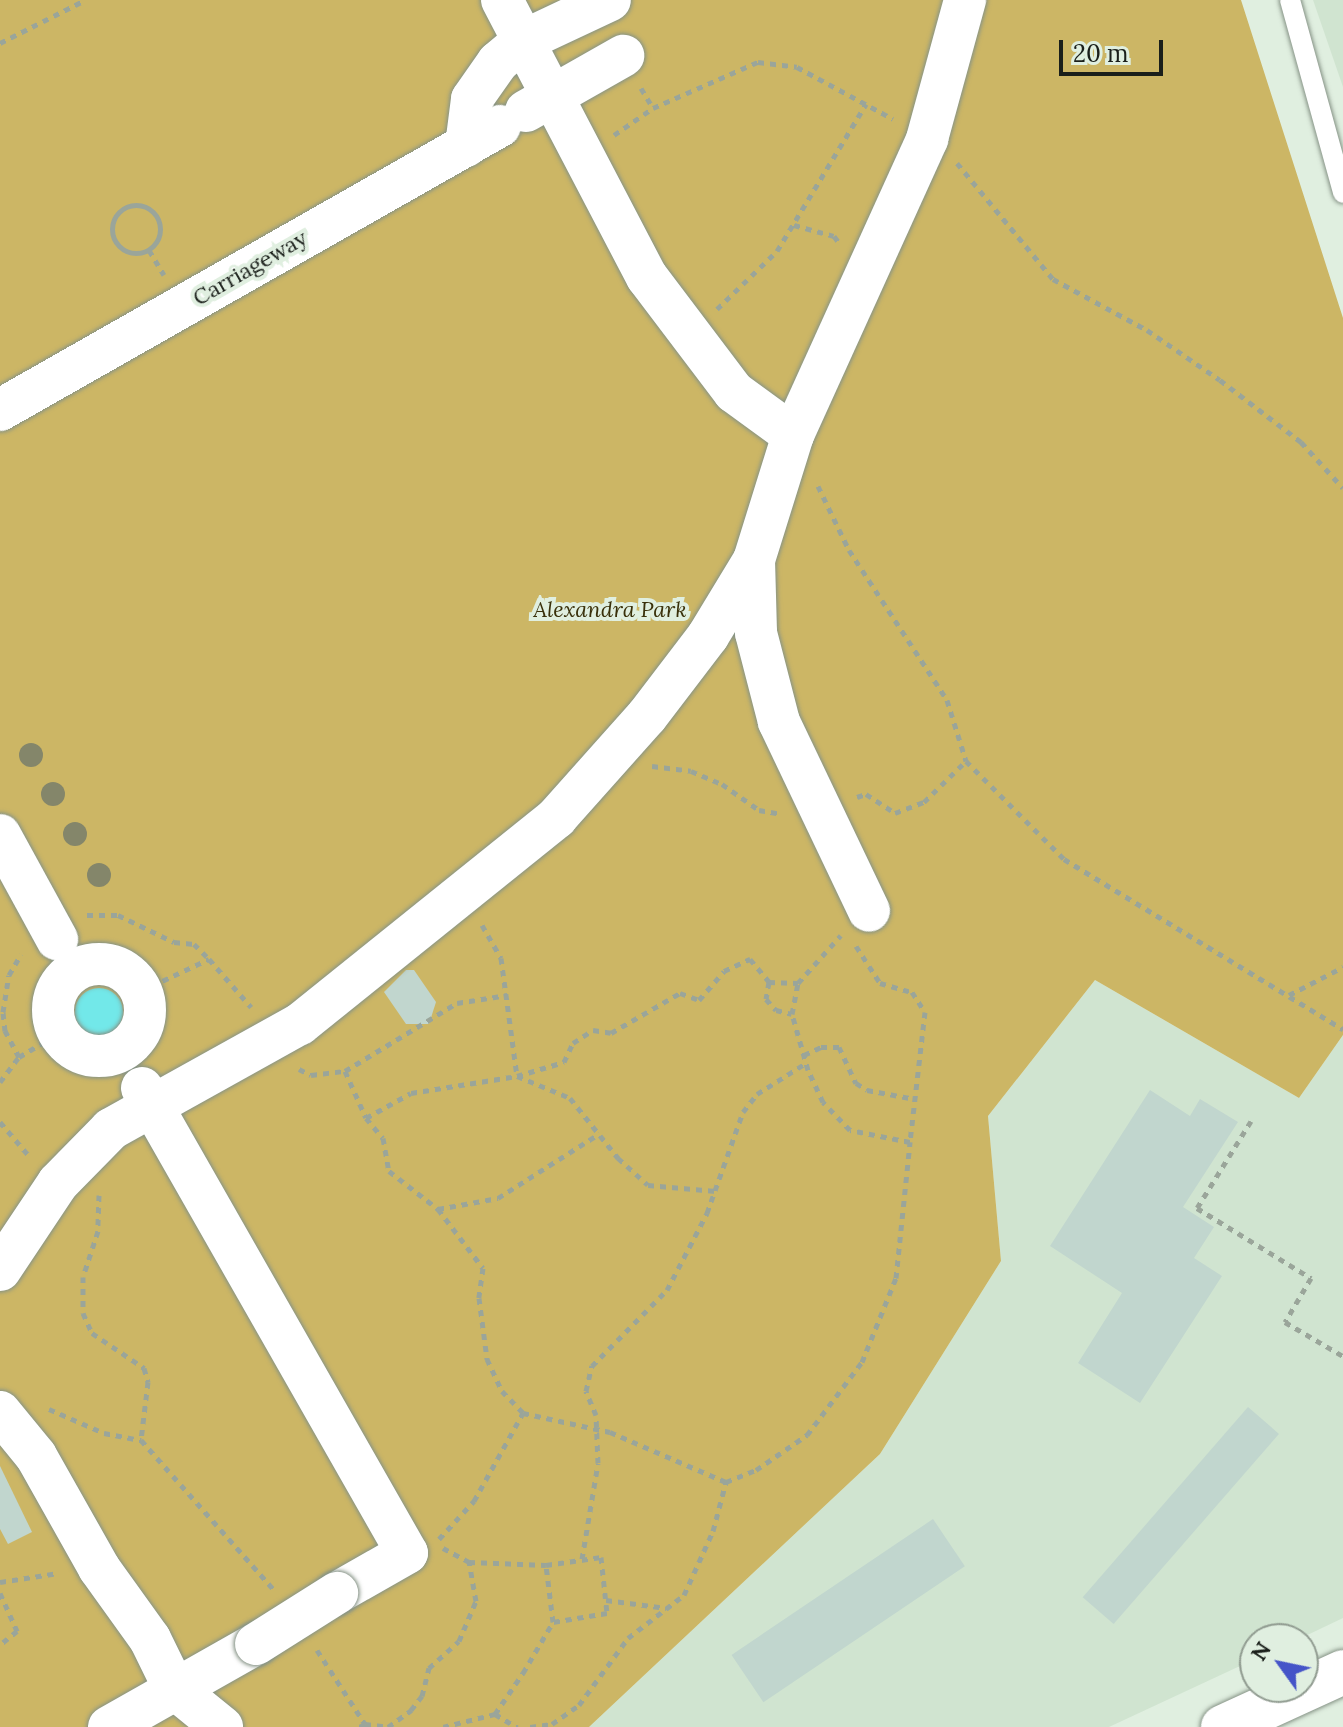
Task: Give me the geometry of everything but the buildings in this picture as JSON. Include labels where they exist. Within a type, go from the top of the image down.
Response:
[{"type":"street","points":[[502,0],[523,41],[511,120]]},
{"type":"street","points":[[610,0],[523,41],[498,62],[472,99],[585,155],[647,277],[734,392],[793,435]]},
{"type":"street","points":[[137,1079],[276,1039],[462,898],[556,818],[622,744],[708,636],[754,560],[793,435],[927,139],[965,0]]},
{"type":"street","name":"Carriageway","points":[[0,410],[623,56]]},
{"type":"street","points":[[754,560],[756,633],[779,722],[818,808],[857,922]]},
{"type":"street","points":[[0,835],[62,946],[53,1011],[59,1033],[85,1054],[105,1057],[137,1079],[407,1553],[256,1644],[109,1727]]},
{"type":"street","points":[[0,1270],[71,1169],[111,1129],[137,1079],[142,1028],[147,1013],[141,991],[132,979],[108,965],[62,946]]},
{"type":"street","points":[[0,1412],[36,1456],[99,1568],[150,1639],[174,1688],[222,1727]]},
{"type":"street","points":[[1223,1727],[1343,1672]]},
{"type":"lane","points":[[1290,0],[1343,193]]},
{"type":"path","points":[[0,43],[85,0]]},
{"type":"path","points":[[623,56],[653,108]]},
{"type":"path","points":[[585,155],[653,108],[758,62],[797,67],[927,139],[971,173],[1053,279],[1147,330],[1220,380],[1301,442],[1343,488]]},
{"type":"path","points":[[691,335],[777,251],[866,104]]},
{"type":"path","points":[[142,205],[155,214],[159,237],[149,250],[125,251],[114,240],[112,224],[127,206],[142,205]]},
{"type":"path","points":[[149,250],[163,275]]},
{"type":"path","points":[[793,435],[849,550],[947,700],[966,761],[1064,859],[1343,1029]]},
{"type":"path","points":[[622,744],[647,765],[691,771],[759,810],[796,816],[866,794],[895,813],[924,802],[966,761]]},
{"type":"path","points":[[462,898],[501,958],[517,1076]]},
{"type":"path","points":[[19,1057],[5,1031],[5,992],[19,957],[62,946],[72,918],[118,915],[174,942],[194,944],[276,1039],[296,1067],[311,1075],[345,1071],[457,1003],[507,995]]},
{"type":"path","points":[[345,1071],[366,1118],[383,1138],[389,1171],[438,1209],[483,1268],[479,1298],[487,1359],[502,1391],[523,1413],[594,1428],[726,1482],[756,1470],[807,1435],[862,1362],[896,1278],[926,1025],[920,999],[912,992],[880,983],[857,922],[798,983],[792,1014],[806,1063],[823,1102],[838,1121],[850,1130],[910,1142]]},
{"type":"path","points":[[141,991],[209,959]]},
{"type":"path","points":[[366,1118],[411,1093],[517,1076],[564,1062],[573,1043],[593,1030],[611,1033],[680,993],[699,1000],[724,971],[750,959],[769,982],[798,983]]},
{"type":"path","points":[[1288,995],[1343,967]]},
{"type":"path","points":[[769,982],[766,999],[776,1010],[792,1014]]},
{"type":"path","points":[[0,1082],[19,1057],[59,1033]]},
{"type":"path","points":[[804,1055],[821,1047],[839,1047],[856,1083],[867,1090],[915,1099]]},
{"type":"path","points":[[582,1559],[598,1463],[594,1428],[596,1415],[586,1391],[592,1366],[667,1290],[716,1191],[743,1112],[757,1094],[806,1063]]},
{"type":"path","points":[[517,1076],[570,1098],[599,1134],[648,1185],[716,1191]]},
{"type":"path","points":[[1251,1121],[1197,1208],[1311,1278],[1285,1322],[1343,1356]]},
{"type":"path","points":[[0,1122],[71,1169],[101,1205],[83,1277],[83,1313],[92,1333],[144,1368],[148,1382],[141,1440]]},
{"type":"path","points":[[438,1209],[498,1198],[599,1134]]},
{"type":"path","points":[[0,1412],[17,1401],[35,1402],[104,1433],[141,1440],[284,1600]]},
{"type":"path","points":[[523,1413],[474,1501],[435,1544],[469,1562],[546,1565],[601,1557],[607,1613],[553,1622]]},
{"type":"path","points":[[530,1727],[552,1724],[579,1705],[628,1638],[684,1595],[713,1531],[726,1482]]},
{"type":"path","points":[[308,1635],[362,1725],[388,1727],[411,1710],[422,1696],[429,1668],[459,1641],[476,1601],[469,1562]]},
{"type":"path","points":[[443,1727],[495,1714],[553,1622],[546,1565]]},
{"type":"path","points":[[0,1582],[99,1568]]},
{"type":"path","points":[[0,1593],[17,1631],[0,1645]]},
{"type":"path","points":[[606,1600],[666,1608]]},
{"type":"path","points":[[495,1714],[517,1727]]},
{"type":"shaded area","points":[[1313,0],[1343,0],[1343,87]]},
{"type":"shaded area","points":[[1095,980],[1299,1098],[1343,1035],[1343,1618],[1319,1629],[1319,1623],[1239,1623],[1239,1666],[1109,1727],[589,1727],[880,1454],[1001,1261],[988,1116]]},
{"type":"green space","name":"Alexandra Park","points":[[0,0],[1241,0],[1343,318],[1343,1035],[1299,1098],[1095,980],[988,1116],[1001,1261],[880,1454],[589,1727],[0,1727]]},
{"type":"water","points":[[99,988],[108,989],[116,995],[122,1003],[122,1021],[116,1029],[108,1035],[99,1036],[90,1035],[82,1029],[76,1021],[75,1012],[76,1003],[82,995],[90,989]]}]
